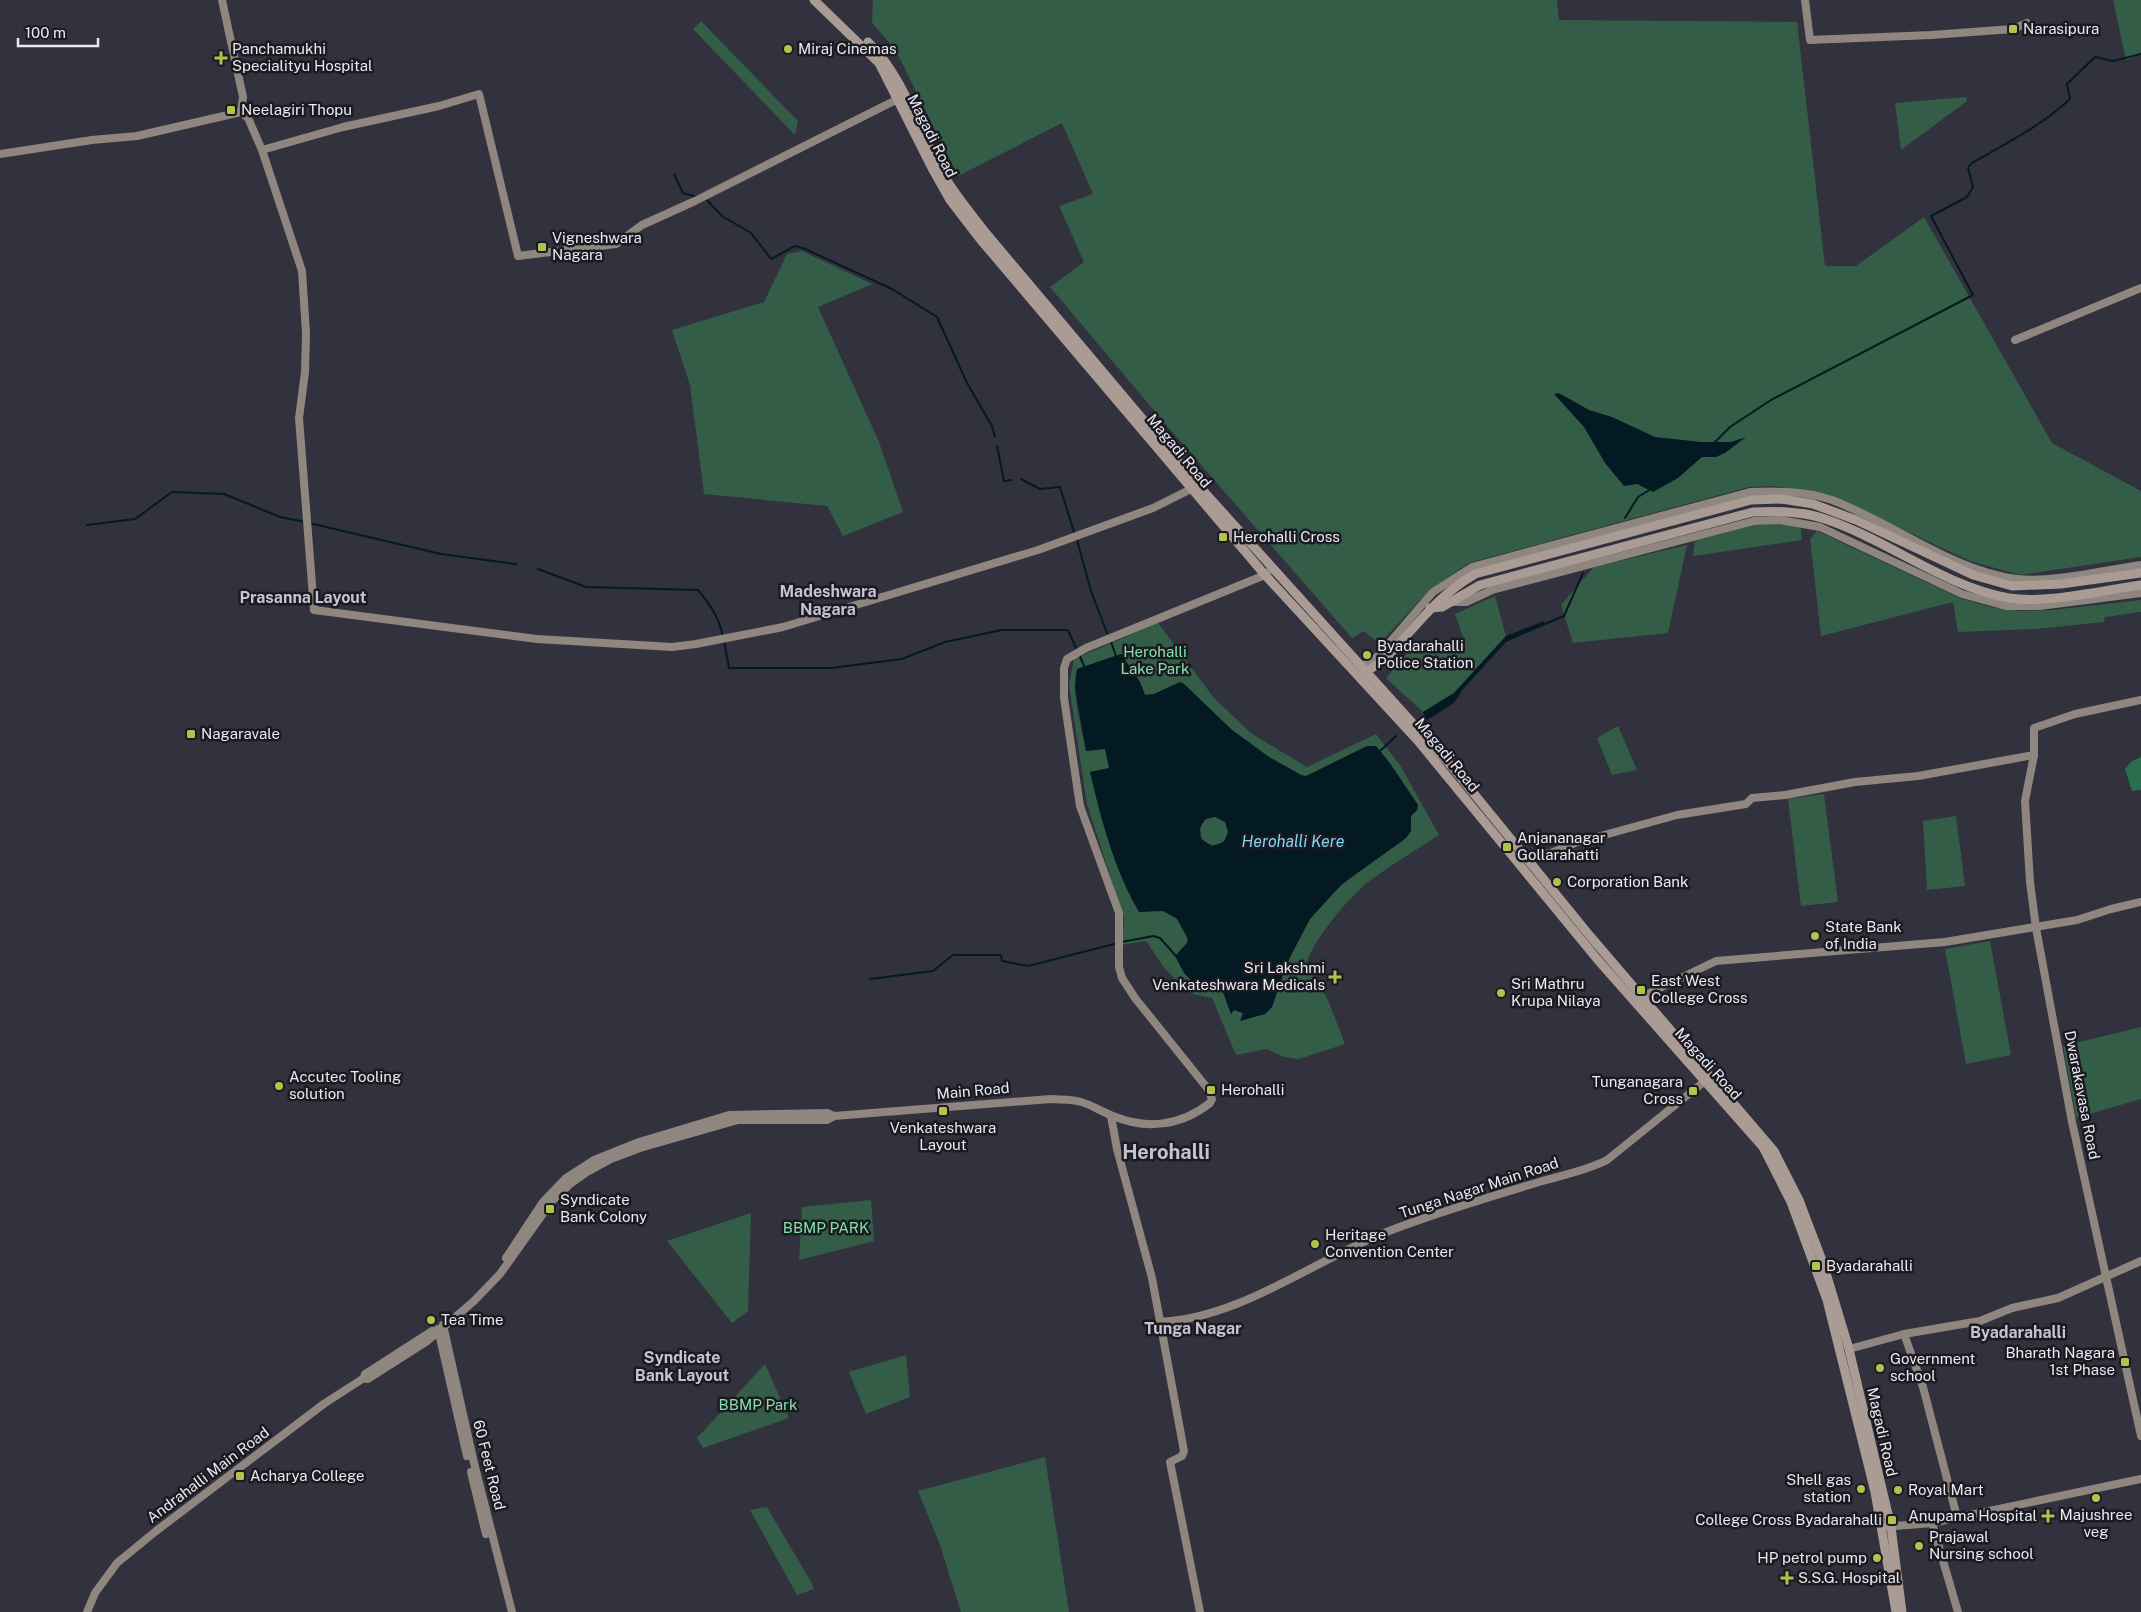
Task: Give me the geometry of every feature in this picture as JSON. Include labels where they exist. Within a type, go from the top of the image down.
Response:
[{"type":"main road","name":"Magadi Road","points":[[814,0],[876,59],[902,97]]},
{"type":"main road","name":"Magadi Road","points":[[822,0],[878,52],[939,167],[955,193],[1195,487],[1268,572],[1340,650],[1363,672],[1526,859],[1705,1082],[1763,1147],[1791,1202],[1816,1266],[1833,1321],[1887,1527],[1896,1612]]},
{"type":"main road","points":[[1363,672],[1376,667],[1388,657],[1439,599],[1475,574],[1751,500],[1782,499],[1813,504],[1856,520],[1973,575],[2012,586],[2060,584],[2141,573]]},
{"type":"main road","points":[[1430,608],[1442,607],[1480,585],[1730,517],[1753,512],[1781,511],[1824,518],[1972,588],[2010,598],[2056,598],[2141,584]]},
{"type":"main road","name":"Magadi Road","points":[[1412,729],[1516,860],[1774,1151],[1799,1200],[1823,1263],[1849,1349],[1887,1527],[1902,1612]]},
{"type":"street","points":[[222,0],[243,97],[242,112],[248,118],[262,150],[302,271],[306,333],[305,372],[299,418],[305,503],[309,524],[314,610],[537,639],[590,644],[672,647],[720,640],[784,627],[1077,536],[1161,505],[1195,487]]},
{"type":"street","points":[[1805,0],[1810,40],[1931,35],[2013,29],[2027,22]]},
{"type":"street","points":[[262,150],[343,127],[439,106],[479,94],[518,256],[616,244],[642,225],[702,198],[902,97]]},
{"type":"street","points":[[0,154],[92,140],[137,136],[242,112]]},
{"type":"street","points":[[2015,340],[2141,288]]},
{"type":"street","points":[[1363,672],[1433,592],[1472,567],[1750,492],[1784,490],[1831,500],[1973,568],[2017,579],[2050,577],[2141,565]]},
{"type":"street","points":[[1451,602],[1466,602],[1492,590],[1754,521],[1780,520],[1820,527],[1962,594],[2006,606],[2040,606],[2141,593]]},
{"type":"street","points":[[1200,1612],[1170,1462],[1182,1456],[1184,1451],[1152,1278],[1117,1149],[1111,1116],[1145,1124],[1166,1124],[1208,1105],[1212,1099],[1208,1089],[1124,983],[1119,967],[1119,913],[1086,826],[1079,798],[1063,690],[1064,665],[1071,655],[1086,648],[1268,572]]},
{"type":"street","name":"Dwarakavasa Road","points":[[2141,700],[2075,714],[2034,728],[2034,755],[2025,801],[2030,882],[2036,928],[2072,1122],[2141,1436]]},
{"type":"street","points":[[1516,860],[1551,854],[1575,843],[1678,815],[1746,804],[1752,798],[1785,795],[1855,782],[1918,776],[2034,755]]},
{"type":"street","points":[[1639,998],[1716,961],[1945,942],[2077,920],[2141,902]]},
{"type":"street","name":"Tunga Nagar Main Road","points":[[1159,1322],[1182,1321],[1216,1311],[1383,1234],[1498,1195],[1591,1168],[1607,1160],[1705,1082]]},
{"type":"street","name":"Main Road","points":[[440,1327],[489,1279],[505,1259],[535,1212],[558,1186],[577,1170],[594,1160],[639,1142],[730,1115],[827,1112],[834,1116],[1044,1100],[1082,1102],[1111,1116]]},
{"type":"street","points":[[1849,1349],[1904,1334],[1980,1320],[2012,1308],[2058,1298],[2141,1261]]},
{"type":"street","name":"Andrahalli Main Road","points":[[87,1612],[100,1586],[117,1563],[156,1531],[324,1404],[364,1378],[365,1374],[440,1327]]},
{"type":"street","name":"60 Feet Road","points":[[440,1327],[481,1514],[507,1612]]},
{"type":"street","name":"60 Feet Road","points":[[440,1327],[512,1612]]},
{"type":"street","points":[[1904,1334],[1923,1387],[1957,1518]]},
{"type":"street","points":[[1887,1527],[1957,1518],[2141,1479]]},
{"type":"street","points":[[1932,1522],[1958,1612]]},
{"type":"green space","points":[[873,0],[1557,0],[1559,20],[1797,22],[1825,266],[1856,266],[1924,217],[2052,443],[2141,491],[2141,557],[2020,575],[1970,561],[1827,494],[1774,486],[1749,487],[1469,563],[1431,589],[1379,644],[1364,631],[1352,638],[1168,427],[1050,287],[1084,262],[1059,206],[1093,194],[1062,123],[958,176],[895,49],[872,23]]},
{"type":"green space","points":[[2113,0],[2141,0],[2141,55],[2126,60]]},
{"type":"green space","points":[[701,21],[798,121],[795,135],[693,29]]},
{"type":"green space","points":[[1966,97],[1967,101],[1901,150],[1895,103]]},
{"type":"green space","points":[[802,251],[872,284],[818,307],[879,442],[903,512],[843,536],[827,506],[704,494],[690,385],[672,330],[764,302],[787,254]]},
{"type":"green space","points":[[1779,523],[1801,528],[1802,540],[1693,556],[1695,541],[1753,525]]},
{"type":"green space","points":[[1817,531],[1962,599],[1995,608],[2021,611],[2052,610],[2141,600],[2141,612],[2105,617],[2104,622],[2035,629],[1958,632],[1953,602],[1821,636],[1810,539]]},
{"type":"green space","points":[[1687,545],[1668,633],[1573,643],[1561,605],[1594,567]]},
{"type":"green space","points":[[1495,596],[1506,636],[1454,693],[1423,712],[1386,678],[1418,640],[1425,654],[1463,637],[1455,614]]},
{"type":"green space","name":"Herohalli Lake Park","points":[[1158,623],[1214,698],[1252,734],[1307,767],[1376,734],[1400,765],[1439,835],[1360,889],[1323,932],[1306,965],[1328,1000],[1345,1044],[1299,1059],[1284,1057],[1267,1049],[1236,1055],[1212,998],[1192,994],[1165,969],[1146,941],[1122,945],[1124,919],[1087,804],[1069,685],[1074,659]],"holes":[[[1121,654],[1140,682],[1145,695],[1154,694],[1180,682],[1184,684],[1232,730],[1269,757],[1301,775],[1305,776],[1389,762],[1418,805],[1417,810],[1411,816],[1411,831],[1406,838],[1342,885],[1319,907],[1310,919],[1293,951],[1272,1007],[1241,1020],[1243,1013],[1234,1010],[1231,1013],[1219,986],[1210,981],[1191,980],[1187,939],[1179,921],[1172,914],[1163,911],[1139,912],[1090,772],[1110,768],[1105,748],[1086,751],[1076,698],[1075,677],[1077,669]]]},
{"type":"green space","points":[[1618,726],[1637,770],[1612,775],[1597,738]]},
{"type":"green space","points":[[2141,757],[2141,790],[2132,791],[2125,769],[2132,761]]},
{"type":"green space","points":[[1824,794],[1838,902],[1801,906],[1788,799]]},
{"type":"green space","points":[[1956,816],[1965,886],[1927,890],[1923,821]]},
{"type":"green space","points":[[1214,817],[1224,821],[1228,831],[1224,841],[1214,845],[1204,841],[1200,831],[1204,821]]},
{"type":"green space","points":[[1990,941],[2011,1055],[1966,1064],[1945,949]]},
{"type":"green space","points":[[2141,1027],[2141,1099],[2076,1118],[2063,1046]]},
{"type":"green space","name":"BBMP PARK","points":[[871,1200],[874,1241],[799,1260],[802,1207]]},
{"type":"green space","points":[[751,1213],[748,1311],[732,1323],[667,1241]]},
{"type":"green space","points":[[906,1355],[910,1397],[866,1414],[849,1372]]},
{"type":"green space","name":"BBMP Park","points":[[765,1364],[789,1418],[703,1448],[697,1438]]},
{"type":"green space","points":[[1045,1457],[1069,1612],[961,1612],[940,1545],[918,1491]]},
{"type":"green space","points":[[767,1507],[814,1589],[797,1595],[750,1510]]},
{"type":"water","points":[[1559,393],[1589,410],[1612,417],[1655,437],[1701,442],[1731,442],[1746,437],[1725,453],[1716,457],[1702,457],[1678,478],[1653,492],[1637,484],[1624,486],[1605,463],[1584,427],[1554,394]]},
{"type":"water","points":[[1544,621],[1545,625],[1506,642],[1463,689],[1454,703],[1427,720],[1423,712],[1454,693],[1506,636]]},
{"type":"water","name":"Herohalli Kere","points":[[1121,654],[1140,682],[1145,695],[1154,694],[1180,682],[1184,684],[1232,730],[1269,757],[1301,775],[1306,776],[1367,746],[1376,746],[1418,805],[1417,810],[1411,816],[1411,831],[1406,838],[1342,884],[1310,919],[1287,963],[1272,1007],[1265,1014],[1240,1021],[1243,1013],[1234,1010],[1231,1014],[1219,986],[1210,982],[1191,980],[1184,973],[1175,956],[1187,943],[1188,939],[1177,919],[1163,911],[1139,912],[1130,896],[1109,844],[1090,772],[1109,768],[1105,749],[1086,751],[1075,687],[1077,669]],"holes":[[[1215,817],[1225,822],[1228,832],[1224,842],[1212,846],[1201,839],[1200,828],[1205,819]]]},
{"type":"waterway","points":[[1715,442],[1730,427],[1771,400],[1973,295],[1931,216],[1967,197],[1973,187],[1968,168],[1972,163],[2035,126],[2070,99],[2067,84],[2095,57],[2113,61],[2141,54]]},
{"type":"waterway","points":[[674,174],[683,193],[697,197]]},
{"type":"waterway","points":[[706,199],[722,216],[751,233],[771,259],[795,246],[805,249],[892,289],[937,317],[967,383],[992,426],[995,437]]},
{"type":"waterway","points":[[997,446],[1004,481],[1012,480]]},
{"type":"waterway","points":[[1021,479],[1040,489],[1060,487],[1075,535]]},
{"type":"waterway","points":[[1625,518],[1638,497],[1651,489]]},
{"type":"waterway","points":[[87,525],[135,519],[172,492],[224,494],[280,517],[305,522]]},
{"type":"waterway","points":[[309,523],[441,554],[516,564]]},
{"type":"waterway","points":[[1077,540],[1091,591],[1107,633]]},
{"type":"waterway","points":[[538,569],[586,587],[698,590],[714,612],[720,624],[723,637]]},
{"type":"waterway","points":[[1545,624],[1564,616],[1583,573]]},
{"type":"waterway","points":[[724,641],[729,668],[831,668],[902,659],[945,642],[1002,630],[1068,630],[1077,650]]},
{"type":"waterway","points":[[1111,642],[1116,656]]},
{"type":"waterway","points":[[1079,654],[1084,666]]},
{"type":"waterway","points":[[1379,752],[1396,736]]},
{"type":"waterway","points":[[1122,942],[1153,936],[1160,938],[1176,956]]},
{"type":"waterway","points":[[870,979],[933,971],[953,955],[1001,955],[1002,961],[1028,966],[1118,943]]},
{"type":"place","name":"Narasipura","points":[[2013,29]]},
{"type":"place","name":"Miraj Cinemas","points":[[788,49]]},
{"type":"place","name":"Panchamukhi Specialityu Hospital","points":[[221,58]]},
{"type":"place","name":"Neelagiri Thopu","points":[[231,110]]},
{"type":"place","name":"Vigneshwara Nagara","points":[[542,247]]},
{"type":"place","name":"Herohalli Cross","points":[[1223,537]]},
{"type":"place","name":"Byadarahalli Police Station","points":[[1367,655]]},
{"type":"place","name":"Nagaravale","points":[[191,734]]},
{"type":"place","name":"Anjananagar Gollarahatti","points":[[1507,847]]},
{"type":"place","name":"Corporation Bank","points":[[1557,882]]},
{"type":"place","name":"State Bank of India","points":[[1815,936]]},
{"type":"place","name":"Sri Lakshmi Venkateshwara Medicals","points":[[1335,977]]},
{"type":"place","name":"East West College Cross","points":[[1641,990]]},
{"type":"place","name":"Sri Mathru Krupa Nilaya","points":[[1501,993]]},
{"type":"place","name":"Accutec Tooling solution","points":[[279,1086]]},
{"type":"place","name":"Herohalli","points":[[1211,1090]]},
{"type":"place","name":"Tunganagara Cross","points":[[1693,1091]]},
{"type":"place","name":"Venkateshwara Layout","points":[[943,1111]]},
{"type":"place","name":"Syndicate Bank Colony","points":[[550,1209]]},
{"type":"place","name":"Heritage Convention Center","points":[[1315,1244]]},
{"type":"place","name":"Byadarahalli","points":[[1816,1266]]},
{"type":"place","name":"Tea Time","points":[[431,1320]]},
{"type":"place","name":"Bharath Nagara 1st Phase","points":[[2125,1362]]},
{"type":"place","name":"Government school","points":[[1880,1368]]},
{"type":"place","name":"Acharya College","points":[[240,1476]]},
{"type":"place","name":"Shell gas station","points":[[1861,1489]]},
{"type":"place","name":"Royal Mart","points":[[1898,1490]]},
{"type":"place","name":"Majushree veg","points":[[2096,1498]]},
{"type":"place","name":"Anupama Hospital","points":[[2048,1516]]},
{"type":"place","name":"College Cross Byadarahalli","points":[[1892,1520]]},
{"type":"place","name":"Prajawal Nursing school","points":[[1919,1546]]},
{"type":"place","name":"HP petrol pump","points":[[1877,1558]]},
{"type":"place","name":"S.S.G. Hospital","points":[[1787,1578]]},
{"type":"district","name":"Prasanna Layout","points":[[303,597]]},
{"type":"district","name":"Madeshwara Nagara","points":[[828,600]]},
{"type":"district","name":"Herohalli","points":[[1166,1152]]},
{"type":"district","name":"Tunga Nagar","points":[[1193,1328]]},
{"type":"district","name":"Byadarahalli","points":[[2018,1332]]},
{"type":"district","name":"Syndicate Bank Layout","points":[[682,1366]]}]
